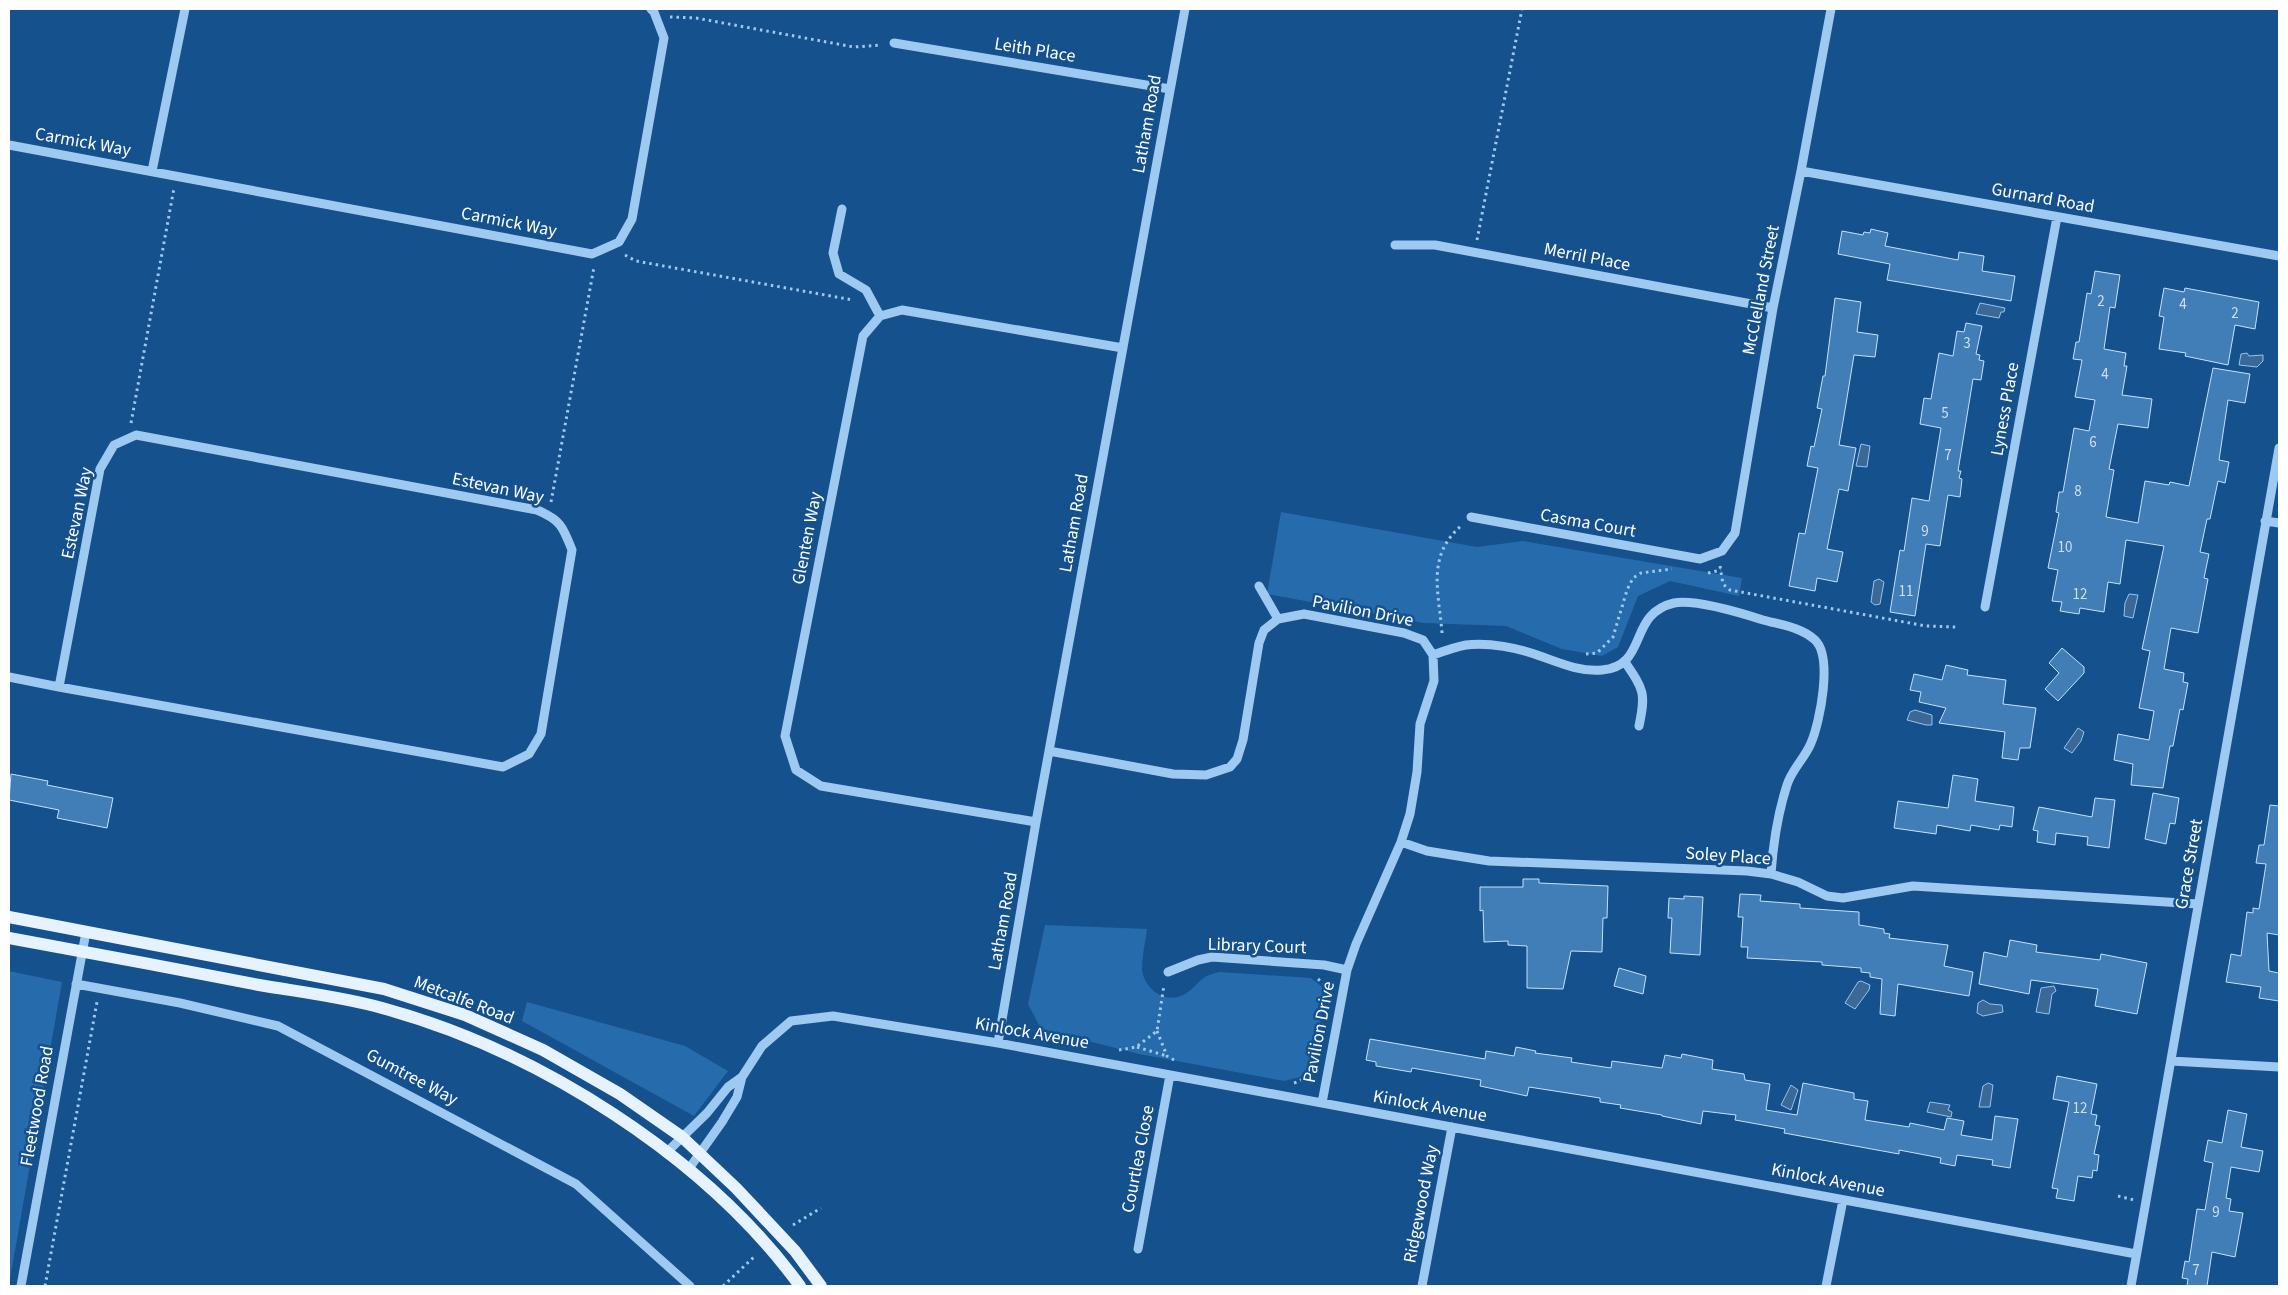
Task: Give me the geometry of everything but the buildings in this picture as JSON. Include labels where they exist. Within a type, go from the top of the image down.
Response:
[{"type":"main road","name":"Metcalfe Road","points":[[9,917],[384,989],[465,1015],[543,1050],[620,1094],[682,1137],[736,1188],[795,1251],[821,1286]]},
{"type":"main road","name":"Metcalfe Road","points":[[9,938],[381,1008],[461,1034],[536,1068],[610,1112],[666,1153],[727,1202],[783,1264],[800,1286]]},
{"type":"street","name":"Carmick Way","points":[[152,171],[185,9]]},
{"type":"street","points":[[592,254],[620,242],[632,219],[664,38],[654,12],[651,9]]},
{"type":"street","name":"Latham Road","points":[[998,1043],[1036,822],[1185,9]]},
{"type":"street","name":"McClelland Street","points":[[1700,559],[1722,551],[1735,533],[1773,308],[1801,172],[1831,9]]},
{"type":"street","name":"Leith Place","points":[[894,43],[1170,89]]},
{"type":"street","name":"Carmick Way","points":[[9,145],[592,254]]},
{"type":"street","name":"Gurnard Road","points":[[1801,172],[2279,256]]},
{"type":"street","points":[[842,210],[833,253],[839,274],[866,290],[880,316],[902,310],[1123,348]]},
{"type":"street","name":"Lyness Place","points":[[1986,607],[2057,217]]},
{"type":"street","name":"Merril Place","points":[[1395,245],[1435,245],[1773,308]]},
{"type":"street","name":"Glenten Way","points":[[880,316],[863,336],[786,736],[796,770],[821,786],[1036,822]]},
{"type":"street","name":"Estevan Way","points":[[9,677],[59,687],[503,767],[529,754],[541,734],[572,550],[564,527],[548,515],[527,508],[134,436],[114,445],[100,469],[59,687]]},
{"type":"street","name":"Grace Street","points":[[2130,1286],[2279,448]]},
{"type":"street","name":"Casma Court","points":[[1470,517],[1700,559]]},
{"type":"street","points":[[2266,521],[2279,523]]},
{"type":"street","points":[[1049,751],[1173,774],[1206,776],[1230,768],[1237,759],[1243,740],[1259,643],[1264,630],[1278,619],[1259,586]]},
{"type":"street","points":[[1433,655],[1468,645],[1502,647],[1539,655],[1571,667],[1602,670],[1625,662],[1637,644],[1642,627],[1656,610],[1676,603],[1718,607],[1800,630],[1816,642],[1823,658],[1822,696],[1818,721],[1810,744],[1792,771],[1786,789],[1771,874]]},
{"type":"street","name":"Pavilion Drive","points":[[1278,619],[1304,614],[1404,633],[1423,640],[1433,655],[1434,680],[1420,724],[1417,772],[1410,814],[1401,842],[1356,944],[1347,970],[1322,1103]]},
{"type":"street","points":[[1625,662],[1642,690],[1644,701],[1639,726]]},
{"type":"street","name":"Soley Place","points":[[1401,842],[1427,851],[1489,861],[1747,871],[1771,874],[1798,882],[1827,896],[1843,898],[1888,889],[1922,886],[2198,904]]},
{"type":"street","name":"Fleetwood Road","points":[[21,1286],[86,932]]},
{"type":"street","name":"Library Court","points":[[1168,972],[1198,960],[1212,957],[1313,964],[1347,970]]},
{"type":"street","name":"Gumtree Way","points":[[76,984],[180,1002],[278,1026],[576,1184],[690,1286]]},
{"type":"street","name":"Kinlock Avenue","points":[[688,1170],[737,1097],[742,1077],[762,1046],[791,1021],[833,1016],[998,1043],[2136,1254]]},
{"type":"street","points":[[2171,1061],[2279,1066]]},
{"type":"street","name":"Courtlea Close","points":[[1138,1249],[1170,1075]]},
{"type":"street","name":"Kinlock Avenue","points":[[666,1153],[728,1088],[742,1077]]},
{"type":"street","name":"Ridgewood Way","points":[[1422,1286],[1452,1127]]},
{"type":"street","points":[[1826,1286],[1843,1200]]},
{"type":"path","points":[[1474,253],[1522,9]]},
{"type":"path","points":[[658,22],[672,16],[696,18],[854,47],[894,43]]},
{"type":"path","points":[[134,436],[131,425],[132,408],[178,176]]},
{"type":"path","points":[[620,242],[625,256],[636,261],[860,301]]},
{"type":"path","points":[[548,515],[592,284],[594,267],[592,254]]},
{"type":"path","points":[[1442,633],[1436,583],[1438,566],[1450,536],[1470,517]]},
{"type":"path","points":[[1714,554],[1722,570],[1723,584],[1730,590],[1926,626],[1956,627]]},
{"type":"path","points":[[1571,667],[1573,658],[1597,653],[1613,636],[1627,590],[1633,578],[1641,573],[1679,568]]},
{"type":"path","points":[[1706,574],[1722,570]]},
{"type":"path","points":[[1313,964],[1312,977],[1321,980],[1325,985],[1327,992],[1326,1001]]},
{"type":"path","points":[[1167,1056],[1157,1031],[1162,993],[1168,972]]},
{"type":"path","points":[[46,1286],[100,988]]},
{"type":"path","points":[[1102,1062],[1104,1053],[1136,1047],[1157,1031]]},
{"type":"path","points":[[1136,1047],[1167,1056],[1175,1061]]},
{"type":"path","points":[[1286,1086],[1302,1081],[1310,1073],[1314,1063]]},
{"type":"shaded area","points":[[1980,303],[2005,308],[2004,312],[2001,312],[1999,318],[1976,314]]},
{"type":"shaded area","points":[[2247,353],[2249,356],[2263,355],[2263,361],[2257,367],[2239,365],[2241,354]]},
{"type":"shaded area","points":[[1861,444],[1870,446],[1867,467],[1856,466]]},
{"type":"shaded area","points":[[1281,512],[1477,547],[1523,541],[1742,578],[1739,596],[1670,581],[1638,596],[1618,647],[1602,656],[1562,649],[1506,626],[1424,623],[1267,594]]},
{"type":"shaded area","points":[[1879,579],[1884,582],[1880,604],[1875,605],[1871,602],[1874,581]]},
{"type":"shaded area","points":[[2129,594],[2138,595],[2133,618],[2124,616],[2125,603]]},
{"type":"shaded area","points":[[1915,710],[1932,715],[1932,725],[1907,720],[1910,712]]},
{"type":"shaded area","points":[[2078,728],[2084,732],[2081,741],[2072,753],[2064,748]]},
{"type":"shaded area","points":[[1045,925],[1147,929],[1143,975],[1154,992],[1166,997],[1179,997],[1203,978],[1220,972],[1311,978],[1321,986],[1326,995],[1311,1066],[1300,1077],[1284,1081],[1139,1054],[1041,1029],[1028,1004]]},
{"type":"shaded area","points":[[9,971],[62,982],[9,1285]]},
{"type":"shaded area","points":[[1861,981],[1870,985],[1869,990],[1855,1009],[1845,1003],[1858,982]]},
{"type":"shaded area","points":[[2054,986],[2056,991],[2052,994],[2049,1014],[2036,1012],[2041,988]]},
{"type":"shaded area","points":[[1983,1000],[1990,1004],[2002,1005],[2003,1012],[1983,1016],[1977,1013],[1978,1003]]},
{"type":"shaded area","points":[[527,1002],[685,1046],[728,1071],[694,1116],[522,1021]]},
{"type":"shaded area","points":[[1988,1083],[1993,1085],[1990,1107],[1979,1107],[1983,1086]]},
{"type":"shaded area","points":[[1791,1085],[1798,1090],[1791,1110],[1781,1105]]},
{"type":"shaded area","points":[[1930,1102],[1950,1105],[1948,1110],[1952,1112],[1951,1117],[1927,1112]]}]
